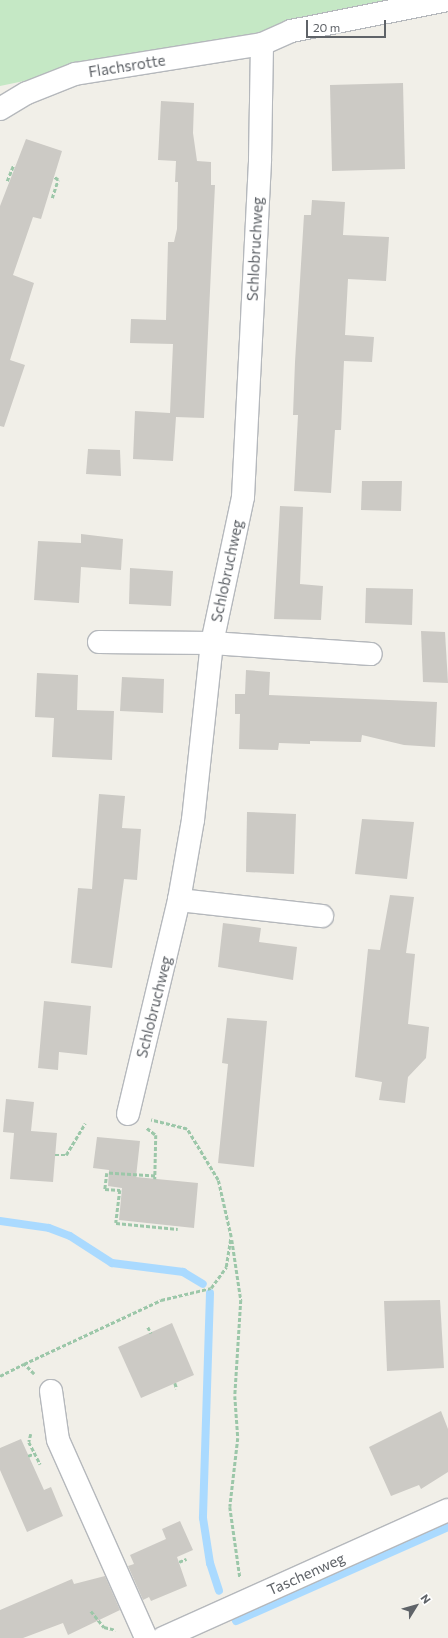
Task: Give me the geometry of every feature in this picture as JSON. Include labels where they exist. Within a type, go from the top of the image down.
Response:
[{"type":"street","points":[[262,44],[291,31],[448,0]]},
{"type":"street","name":"Flachsrotte","points":[[0,109],[27,93],[75,74],[262,44]]},
{"type":"street","name":"Schlobruchweg","points":[[128,1114],[180,900],[194,820],[212,643],[243,489],[259,174],[262,44]]},
{"type":"street","name":"Schlobruchweg","points":[[99,642],[212,643],[371,654]]},
{"type":"street","points":[[180,900],[322,916]]},
{"type":"street","points":[[51,1391],[58,1440],[146,1638]]},
{"type":"street","name":"Taschenweg","points":[[163,1638],[448,1510]]},
{"type":"path","points":[[7,181],[14,164]]},
{"type":"path","points":[[52,198],[58,180],[54,176]]},
{"type":"path","points":[[128,1114],[156,1135],[155,1177],[107,1173],[105,1189],[120,1190],[116,1223],[178,1229]]},
{"type":"path","points":[[128,1114],[187,1129],[218,1180],[231,1237],[241,1300],[235,1396],[238,1438],[230,1507],[242,1603]]},
{"type":"path","points":[[55,1155],[66,1155],[85,1123]]},
{"type":"path","points":[[0,1376],[161,1300],[211,1288],[226,1267],[231,1237]]},
{"type":"path","points":[[148,1327],[151,1332]]},
{"type":"path","points":[[24,1364],[51,1391]]},
{"type":"path","points":[[174,1383],[176,1389]]},
{"type":"path","points":[[28,1456],[33,1454]]},
{"type":"path","points":[[179,1562],[186,1559]]},
{"type":"path","points":[[91,1611],[104,1627],[120,1631]]},
{"type":"green space","points":[[0,0],[394,0],[394,4],[0,86]]},
{"type":"building","points":[[403,83],[405,169],[332,171],[330,85]]},
{"type":"building","points":[[161,101],[194,103],[193,133],[197,161],[211,162],[211,185],[215,185],[204,418],[176,417],[173,461],[133,459],[135,411],[170,413],[173,344],[130,343],[131,319],[166,320],[168,242],[174,242],[177,229],[178,182],[175,182],[176,161],[158,160]]},
{"type":"building","points":[[26,139],[62,151],[41,219],[33,217],[13,275],[34,283],[10,360],[25,365],[4,427],[0,426],[0,206]]},
{"type":"building","points":[[312,200],[345,202],[343,235],[389,237],[386,281],[348,279],[345,335],[374,337],[372,362],[344,361],[341,430],[335,430],[331,493],[294,491],[298,415],[293,415],[304,215],[311,215]]},
{"type":"building","points":[[88,449],[120,450],[121,476],[86,474]]},
{"type":"building","points":[[362,481],[402,481],[401,511],[361,510]]},
{"type":"building","points":[[280,506],[303,507],[300,584],[323,586],[321,620],[274,619]]},
{"type":"building","points":[[81,534],[123,539],[121,570],[81,567],[79,603],[34,600],[38,541],[81,543]]},
{"type":"building","points":[[130,568],[173,571],[171,606],[129,604]]},
{"type":"building","points":[[366,588],[413,589],[412,625],[365,623]]},
{"type":"building","points":[[421,631],[445,632],[448,683],[423,682]]},
{"type":"building","points":[[246,670],[270,672],[269,695],[437,702],[435,747],[404,745],[362,735],[361,742],[310,741],[310,744],[279,743],[278,750],[239,749],[240,714],[235,714],[235,694],[245,694]]},
{"type":"building","points":[[37,673],[78,675],[77,710],[114,711],[112,760],[52,757],[54,718],[35,717]]},
{"type":"building","points":[[122,677],[164,679],[163,713],[120,711]]},
{"type":"building","points":[[99,794],[125,796],[122,828],[141,829],[137,880],[124,879],[112,968],[71,963],[78,888],[92,889]]},
{"type":"building","points":[[247,812],[296,814],[294,874],[246,872]]},
{"type":"building","points":[[362,819],[414,822],[407,879],[355,874]]},
{"type":"building","points":[[390,895],[414,897],[406,953],[415,954],[408,1024],[429,1027],[426,1058],[408,1077],[405,1103],[379,1100],[382,1082],[355,1077],[368,949],[380,950]]},
{"type":"building","points":[[223,923],[261,928],[259,942],[297,947],[293,980],[218,967]]},
{"type":"building","points":[[44,1001],[91,1006],[87,1055],[59,1052],[58,1070],[38,1068]]},
{"type":"building","points":[[227,1018],[267,1021],[254,1167],[218,1163],[228,1064],[222,1063]]},
{"type":"building","points":[[6,1099],[34,1102],[31,1131],[57,1133],[53,1182],[10,1179],[14,1133],[3,1132]]},
{"type":"building","points":[[97,1137],[140,1141],[136,1177],[198,1183],[194,1228],[119,1220],[122,1188],[108,1186],[109,1170],[93,1168]]},
{"type":"building","points":[[440,1300],[444,1368],[387,1371],[384,1301]]},
{"type":"building","points":[[172,1323],[194,1375],[141,1398],[118,1347]]},
{"type":"building","points":[[441,1411],[448,1429],[448,1472],[421,1489],[419,1485],[391,1496],[369,1447]]},
{"type":"building","points":[[21,1439],[44,1490],[51,1487],[63,1516],[27,1532],[0,1470],[0,1448]]},
{"type":"building","points":[[180,1521],[193,1550],[177,1557],[187,1586],[151,1601],[149,1597],[143,1600],[128,1566],[134,1564],[130,1555],[166,1539],[162,1529]]},
{"type":"building","points":[[105,1576],[120,1610],[68,1635],[63,1623],[23,1638],[0,1638],[0,1610],[72,1579],[74,1584]]},
{"type":"waterway","points":[[0,1221],[49,1228],[70,1236],[112,1263],[183,1272],[203,1284]]},
{"type":"waterway","points":[[210,1293],[203,1518],[210,1563],[219,1591]]},
{"type":"waterway","points":[[236,1621],[448,1527]]}]
